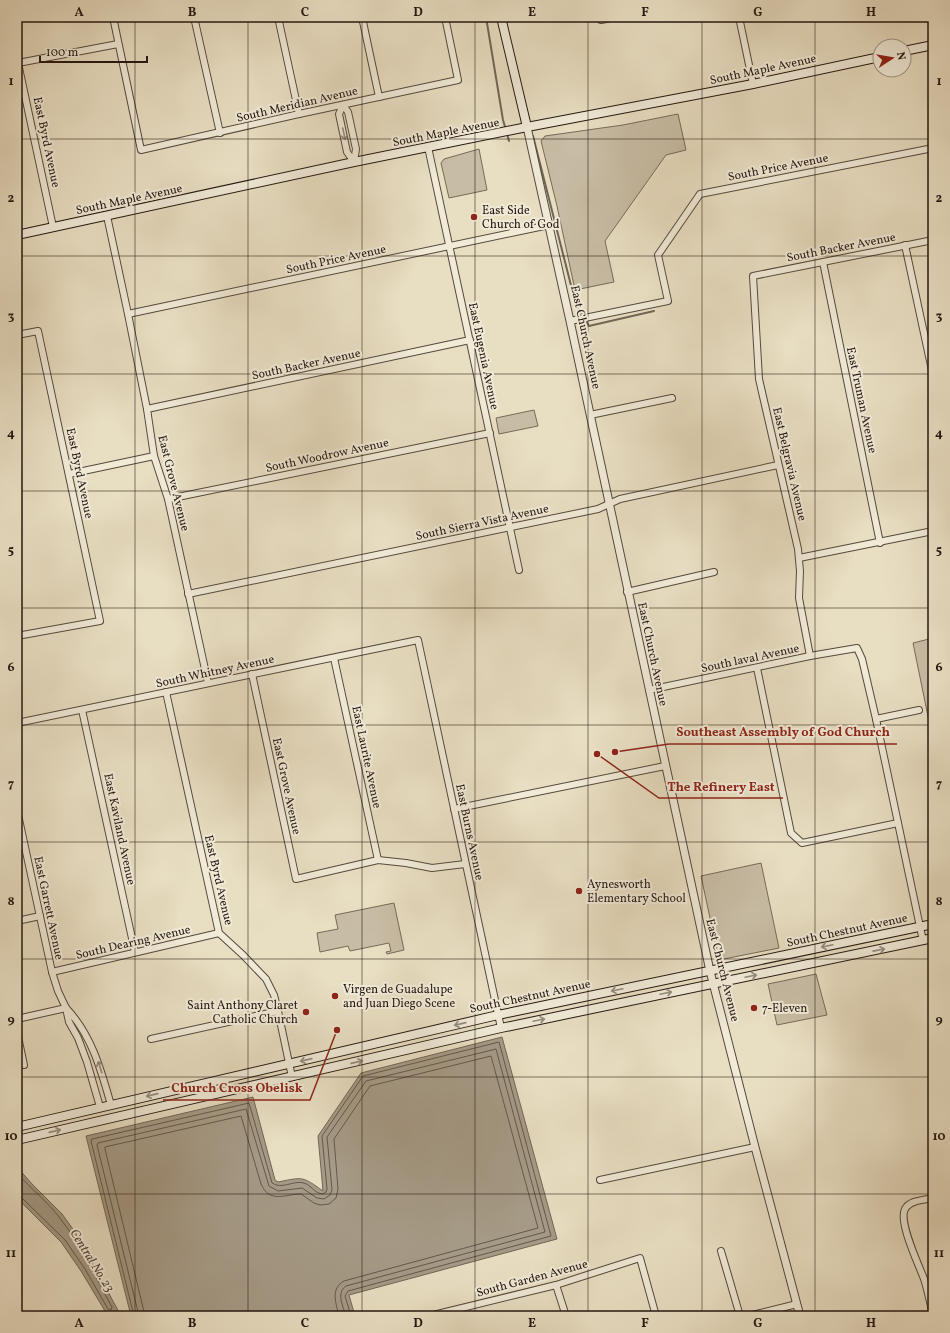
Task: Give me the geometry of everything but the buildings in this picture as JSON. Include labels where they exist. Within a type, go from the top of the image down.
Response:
[{"type":"main road","name":"East Church Avenue","points":[[501,17],[527,127]]},
{"type":"main road","points":[[912,49],[933,45]]},
{"type":"main road","name":"South Maple Avenue","points":[[17,235],[354,162],[753,84],[872,58]]},
{"type":"main road","name":"South Chestnut Avenue","points":[[17,1127],[498,1015],[933,924]]},
{"type":"main road","name":"South Chestnut Avenue","points":[[17,1140],[501,1028],[933,938]]},
{"type":"street","points":[[113,17],[118,44]]},
{"type":"street","points":[[194,17],[220,133]]},
{"type":"street","points":[[278,17],[300,114]]},
{"type":"street","points":[[362,17],[379,97]]},
{"type":"street","name":"South Meridian Avenue","points":[[118,44],[141,150],[458,80],[445,17]]},
{"type":"street","points":[[601,19],[616,17]]},
{"type":"street","points":[[740,17],[753,84]]},
{"type":"street","name":"East Byrd Avenue","points":[[53,227],[18,63],[118,44]]},
{"type":"street","points":[[343,105],[339,114],[347,152],[354,162]]},
{"type":"street","name":"East Church Avenue","points":[[527,127],[710,971],[800,1316]]},
{"type":"street","name":"East Eugenia Avenue","points":[[428,147],[519,570]]},
{"type":"street","name":"South Price Avenue","points":[[570,321],[668,301],[658,255],[700,194],[933,148]]},
{"type":"street","name":"East Grove Avenue","points":[[107,216],[147,409],[154,456],[168,499],[208,683]]},
{"type":"street","name":"South Price Avenue","points":[[128,314],[549,225]]},
{"type":"street","name":"South Backer Avenue","points":[[753,276],[933,240]]},
{"type":"street","points":[[905,245],[933,375]]},
{"type":"street","name":"East Truman Avenue","points":[[823,262],[880,543]]},
{"type":"street","name":"East Belgravia Avenue","points":[[753,276],[759,379],[798,549],[799,598],[810,656]]},
{"type":"street","name":"East Byrd Avenue","points":[[17,335],[38,331],[70,474],[100,621],[18,636]]},
{"type":"street","name":"South Backer Avenue","points":[[147,409],[470,340]]},
{"type":"street","points":[[590,415],[672,398]]},
{"type":"street","name":"South Woodrow Avenue","points":[[168,499],[490,433]]},
{"type":"street","points":[[70,474],[154,456]]},
{"type":"street","name":"South Sierra Vista Avenue","points":[[188,594],[598,509],[620,499],[778,465]]},
{"type":"street","points":[[799,558],[880,543],[933,531]]},
{"type":"street","points":[[627,592],[714,572]]},
{"type":"street","points":[[17,627],[18,636]]},
{"type":"street","name":"South Whitney Avenue","points":[[17,724],[418,640]]},
{"type":"street","name":"East Burns Avenue","points":[[418,640],[501,1028]]},
{"type":"street","name":"South laval Avenue","points":[[649,690],[810,656],[857,648],[862,659],[876,719]]},
{"type":"street","name":"East Laurite Avenue","points":[[334,658],[378,860]]},
{"type":"street","points":[[757,668],[791,833],[802,843],[898,823]]},
{"type":"street","name":"East Grove Avenue","points":[[252,674],[296,879],[378,860]]},
{"type":"street","name":"East Byrd Avenue","points":[[166,692],[219,933],[243,954],[266,979],[274,995],[292,1077]]},
{"type":"street","name":"East Kaviland Avenue","points":[[82,710],[135,952]]},
{"type":"street","points":[[919,710],[876,719],[923,941]]},
{"type":"street","points":[[454,810],[665,766]]},
{"type":"street","name":"East Garrett Avenue","points":[[17,810],[52,972],[58,991],[66,1008],[69,1022],[78,1038],[87,1062],[100,1108]]},
{"type":"street","points":[[378,860],[432,868],[465,864]]},
{"type":"street","points":[[17,921],[40,916]]},
{"type":"street","name":"South Dearing Avenue","points":[[52,972],[219,933]]},
{"type":"street","points":[[17,1020],[66,1008]]},
{"type":"street","name":"East Garrett Avenue","points":[[66,1008],[77,1020],[90,1044],[99,1064],[111,1105]]},
{"type":"street","points":[[151,1039],[278,1011]]},
{"type":"street","points":[[17,1032],[24,1065]]},
{"type":"street","points":[[600,1180],[755,1147]]},
{"type":"street","points":[[933,1198],[910,1204],[905,1208],[903,1219],[914,1256],[924,1279],[933,1315]]},
{"type":"street","points":[[721,1251],[740,1316]]},
{"type":"street","name":"South Garden Avenue","points":[[429,1316],[556,1285],[640,1258],[656,1316]]},
{"type":"street","points":[[556,1285],[566,1316]]},
{"type":"street","points":[[748,1316],[797,1304]]},
{"type":"shaded area","points":[[678,114],[686,150],[666,155],[605,241],[614,282],[575,290],[541,141],[545,136],[623,125]]},
{"type":"shaded area","points":[[479,149],[487,190],[449,198],[441,163],[444,159]]},
{"type":"shaded area","points":[[534,410],[538,426],[499,434],[496,418]]},
{"type":"shaded area","points":[[933,638],[933,741],[913,643]]},
{"type":"shaded area","points":[[761,863],[779,948],[719,960],[701,876]]},
{"type":"shaded area","points":[[394,903],[404,950],[387,954],[386,952],[391,951],[389,943],[350,951],[348,946],[320,952],[317,933],[338,929],[335,915]]},
{"type":"shaded area","points":[[816,974],[827,1015],[777,1025],[768,984]]},
{"type":"water","points":[[502,1037],[557,1239],[349,1295],[355,1316],[131,1316],[86,1136],[253,1097],[275,1180],[278,1182],[302,1179],[323,1191],[318,1136],[361,1073]]},
{"type":"water","points":[[17,1167],[62,1214],[78,1236],[121,1316],[108,1316],[81,1271],[61,1242],[17,1198]]},
{"type":"waterway","points":[[486,17],[503,120],[506,130]]},
{"type":"waterway","points":[[507,134],[509,141]]},
{"type":"waterway","points":[[533,136],[576,305],[589,326],[654,311]]},
{"type":"place","name":"East Side Church of God","points":[[474,217]]},
{"type":"place","name":"Southeast Assembly of God Church","points":[[615,752]]},
{"type":"place","name":"The Refinery East","points":[[597,754]]},
{"type":"place","name":"Aynesworth Elementary School","points":[[579,891]]},
{"type":"place","name":"Virgen de Guadalupe and Juan Diego Scene","points":[[335,996]]},
{"type":"place","name":"7-Eleven","points":[[754,1008]]},
{"type":"place","name":"Saint Anthony Claret Catholic Church","points":[[306,1012]]},
{"type":"place","name":"Church Cross Obelisk","points":[[337,1030]]},
{"type":"water label","name":"Central No. 23","points":[[93,1260]]}]
